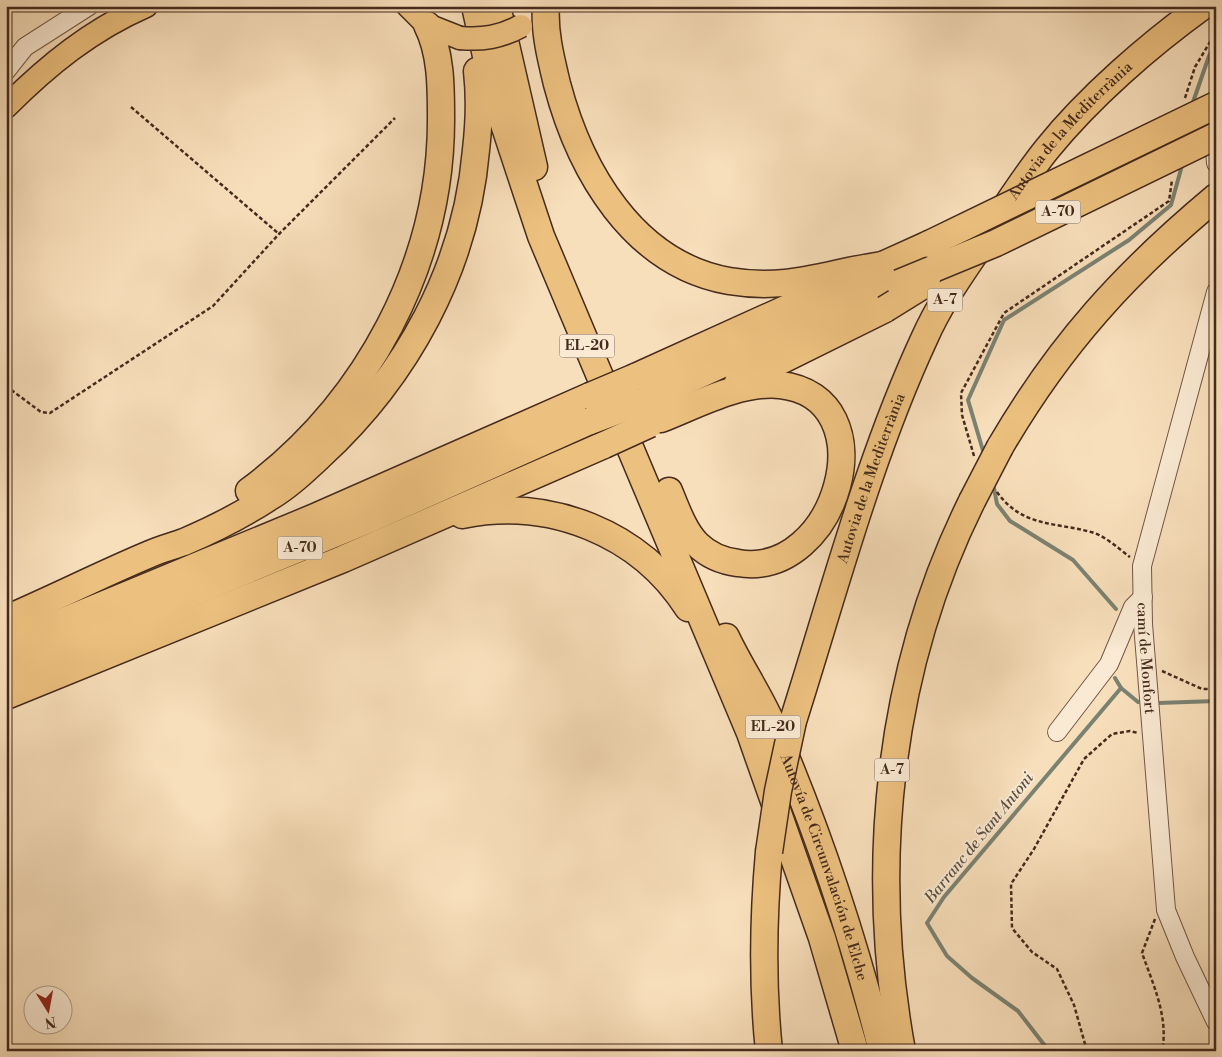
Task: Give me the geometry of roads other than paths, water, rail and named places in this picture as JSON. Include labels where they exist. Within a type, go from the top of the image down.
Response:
[{"type":"highway","points":[[6,618],[152,553],[184,542],[269,498],[300,475],[362,413],[409,351],[435,302],[450,265],[470,194],[478,137],[478,98],[466,6]]},
{"type":"highway","name":"EL-20","points":[[475,6],[495,97],[541,236],[728,676]]},
{"type":"highway","name":"EL-20","points":[[497,6],[529,150],[554,232],[582,301],[644,408]]},
{"type":"highway","points":[[544,6],[554,71],[561,99],[578,145],[608,201],[648,244],[672,259],[701,273],[728,280],[788,284],[852,270],[891,274]]},
{"type":"highway","name":"Autovia de la Mediterrània","points":[[769,1051],[763,960],[764,908],[769,852],[778,791],[793,721],[883,440],[925,336],[950,290],[1030,171],[1049,147],[1077,116],[1149,48],[1196,11]]},
{"type":"highway","points":[[152,553],[239,499],[284,463],[328,419],[377,350],[396,313],[419,255],[436,183],[440,152],[441,100],[434,38],[427,25]]},
{"type":"highway","name":"A-70","points":[[6,645],[315,517],[590,408],[644,408],[891,274],[929,244],[1216,104]]},
{"type":"highway","name":"A-70","points":[[891,274],[996,242],[1216,136]]},
{"type":"highway","name":"A-7","points":[[902,1051],[891,969],[886,881],[888,804],[893,755],[904,698],[932,598],[950,545],[1000,447],[1026,403],[1063,350],[1104,300],[1179,228],[1216,197]]},
{"type":"highway","points":[[6,696],[425,523],[604,445],[644,408],[812,347],[885,309],[996,242]]},
{"type":"highway","points":[[780,385],[801,390],[822,405],[838,432],[842,457],[841,473],[826,515],[799,547],[783,558],[763,564],[723,561],[707,553],[696,543],[684,524],[644,408],[756,386],[780,385]]},
{"type":"highway","name":"A-70","points":[[6,670],[384,513],[590,408]]},
{"type":"highway","name":"Autovía de Circunvalación de Elche","points":[[644,408],[658,489],[730,646],[771,722],[800,792],[841,907],[882,1051]]},
{"type":"highway","points":[[425,523],[477,512],[534,511],[573,520],[613,535],[660,572],[677,591],[728,676]]},
{"type":"highway","name":"Autovía de Circunvalación de Elche","points":[[728,676],[822,938],[855,1051]]},
{"type":"main road","points":[[6,107],[52,62],[82,40],[119,18],[146,6]]},
{"type":"main road","points":[[408,6],[427,25],[460,38],[485,39],[498,36],[521,26],[544,6]]},
{"type":"street","points":[[6,71],[25,47],[89,6]]},
{"type":"street","points":[[1216,104],[1212,116],[1216,163]]},
{"type":"street","name":"camí de Monfort","points":[[1216,292],[1142,566],[1142,597],[1166,907],[1185,957],[1216,1022]]},
{"type":"street","points":[[1057,732],[1109,664],[1133,607],[1142,597]]},
{"type":"waterway","name":"Barranc de Sant Antoni","points":[[1192,105],[1209,56],[1216,44]]},
{"type":"waterway","name":"Barranc de Sant Antoni","points":[[984,454],[968,400],[1004,320],[1129,240],[1171,205],[1183,162]]},
{"type":"waterway","name":"Barranc de Sant Antoni","points":[[993,483],[997,504],[1010,521],[1073,560],[1116,609]]},
{"type":"waterway","name":"Barranc de Sant Antoni","points":[[1049,1051],[1018,1011],[972,978],[947,956],[927,923],[944,897],[1121,688],[1115,678]]},
{"type":"waterway","points":[[1121,688],[1138,702]]},
{"type":"waterway","points":[[1158,703],[1216,701]]}]
